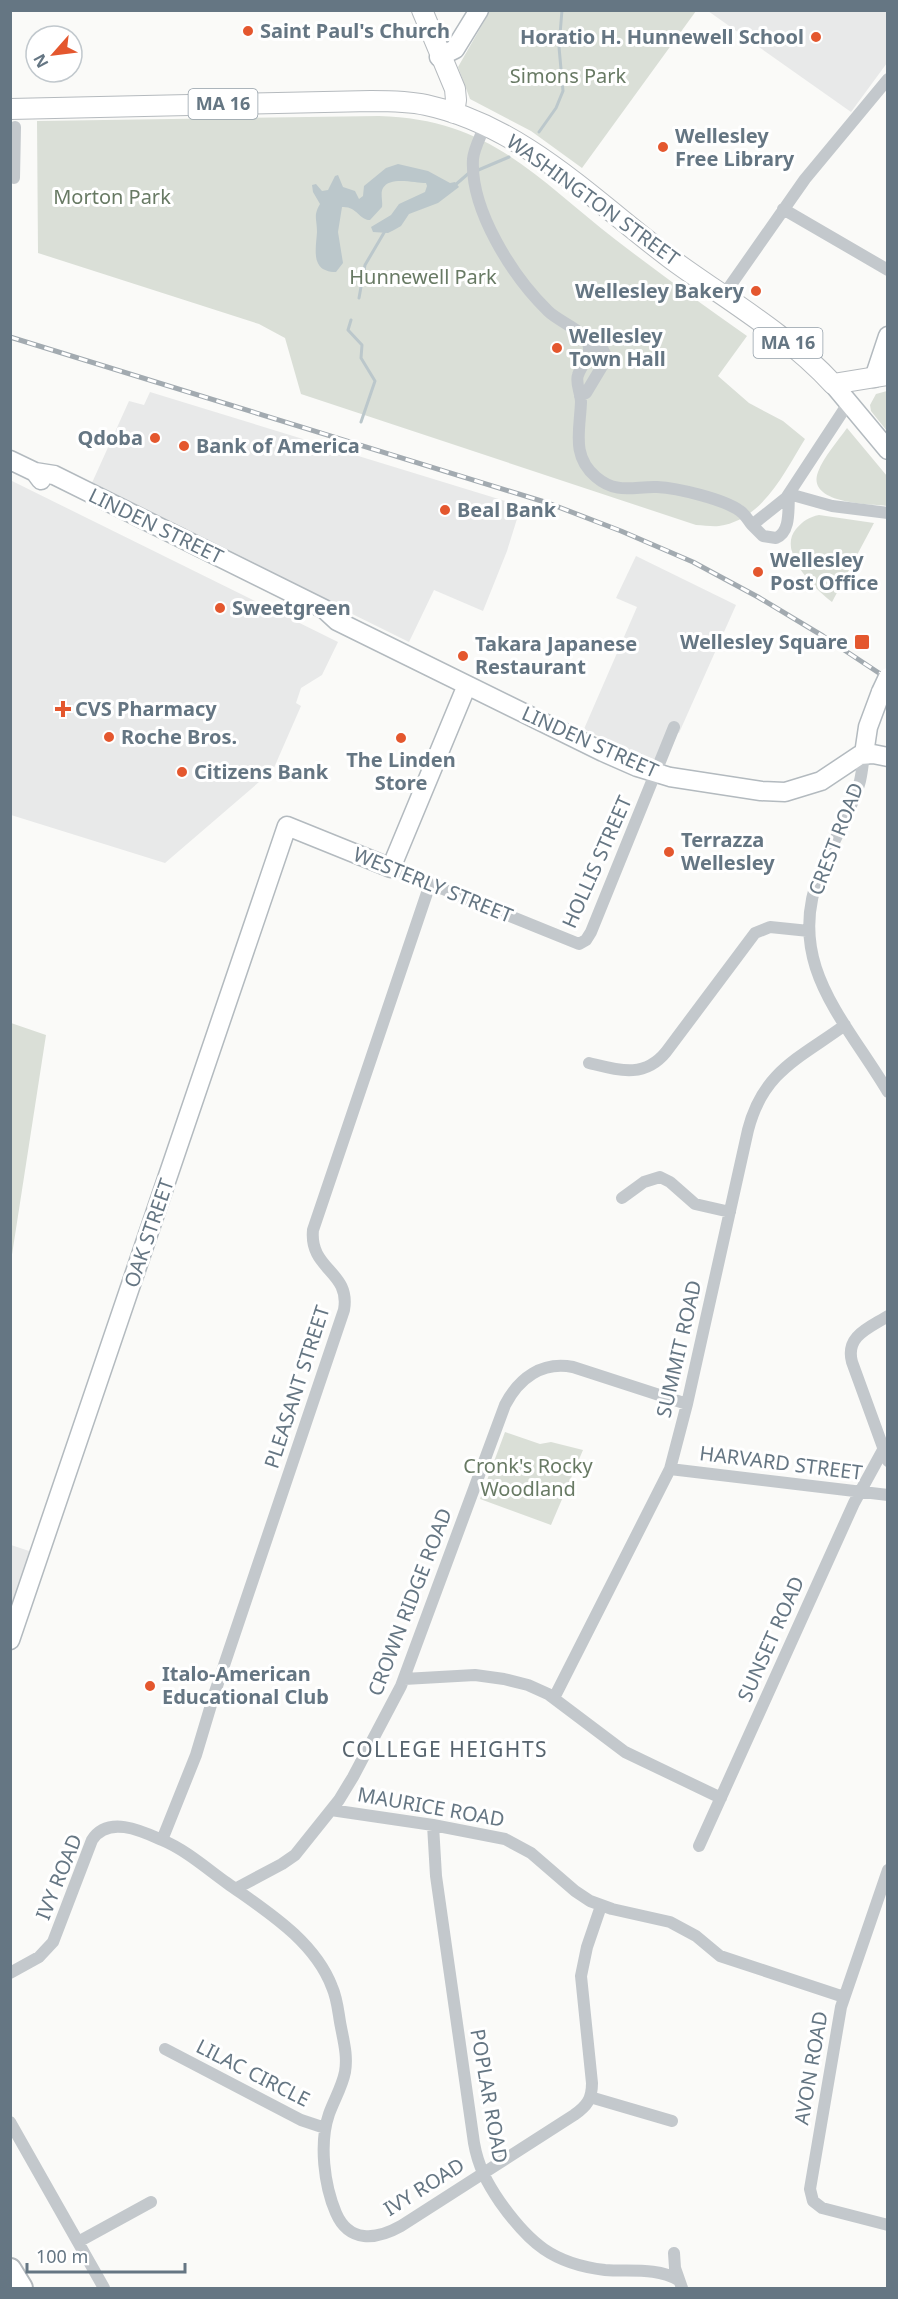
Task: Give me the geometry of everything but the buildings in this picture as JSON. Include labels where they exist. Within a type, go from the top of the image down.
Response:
[{"type":"highway","points":[[10,2270],[21,2289]]},
{"type":"main road","points":[[422,10],[455,89],[454,113]]},
{"type":"main road","points":[[435,107],[441,78],[440,57]]},
{"type":"main road","name":"WASHINGTON STREET","points":[[13,118],[371,101],[413,103],[454,113],[515,140],[539,156],[655,247],[796,349],[834,384]]},
{"type":"main road","name":"MA 16","points":[[834,384],[881,376]]},
{"type":"street","points":[[440,57],[458,45],[478,10]]},
{"type":"street","points":[[723,296],[783,209],[826,152],[871,102],[888,79]]},
{"type":"street","points":[[13,118],[14,178]]},
{"type":"street","points":[[485,125],[474,153],[474,171],[490,229],[512,267],[549,312],[582,335],[589,345],[588,355],[578,375],[580,396],[577,435],[579,449],[585,463],[597,478],[607,484],[625,489],[660,487],[702,496],[738,509],[767,537],[776,538],[781,536],[787,525],[789,494]]},
{"type":"street","points":[[783,209],[888,270]]},
{"type":"street","points":[[881,376],[888,336]]},
{"type":"street","points":[[580,396],[586,393],[607,358],[602,348],[589,345]]},
{"type":"street","points":[[834,384],[888,450]]},
{"type":"street","points":[[752,525],[778,506],[789,494],[849,402]]},
{"type":"street","name":"LINDEN STREET","points":[[10,460],[35,472],[54,475],[324,609],[337,621],[466,685],[603,752],[656,773],[713,784],[785,792],[816,783],[852,759],[864,754]]},
{"type":"street","points":[[789,494],[832,506],[888,513]]},
{"type":"street","name":"CREST ROAD","points":[[884,684],[868,727],[859,786],[816,885],[810,908],[809,931],[817,976],[888,1092]]},
{"type":"street","points":[[391,868],[466,685]]},
{"type":"street","name":"HOLLIS STREET","points":[[579,944],[586,940],[591,932],[674,727]]},
{"type":"street","points":[[864,754],[888,757]]},
{"type":"street","name":"WESTERLY STREET","points":[[287,826],[579,944]]},
{"type":"street","name":"OAK STREET","points":[[10,1640],[287,826]]},
{"type":"street","name":"PLEASANT STREET","points":[[162,1840],[196,1755],[214,1695],[344,1310],[345,1300],[341,1285],[314,1250],[312,1240],[314,1225],[430,884]]},
{"type":"street","points":[[589,1063],[628,1072],[650,1066],[666,1052],[755,933],[770,927],[809,931]]},
{"type":"street","name":"SUMMIT ROAD","points":[[554,1698],[670,1469],[687,1404],[751,1117],[762,1092],[788,1065],[845,1025]]},
{"type":"street","points":[[622,1198],[644,1182],[660,1177],[674,1185],[695,1204],[730,1212]]},
{"type":"street","points":[[885,1455],[852,1362],[850,1349],[857,1335],[888,1316]]},
{"type":"street","name":"CROWN RIDGE ROAD","points":[[235,1889],[290,1858],[331,1810],[353,1777],[395,1700],[505,1405],[524,1380],[547,1366],[567,1366],[687,1404]]},
{"type":"street","name":"SUNSET ROAD","points":[[699,1846],[860,1492],[885,1455]]},
{"type":"street","name":"HARVARD STREET","points":[[670,1469],[888,1495]]},
{"type":"street","points":[[404,1679],[447,1675],[484,1676],[519,1682],[554,1698],[625,1752],[721,1798]]},
{"type":"street","name":"MAURICE ROAD","points":[[331,1810],[500,1837],[516,1843],[536,1856],[580,1894],[601,1906],[670,1922],[696,1936],[720,1956],[844,1997]]},
{"type":"street","name":"POPLAR ROAD","points":[[433,1825],[433,1853],[441,1921],[474,2143],[482,2173],[520,2229],[548,2253],[596,2269],[662,2273],[680,2284]]},
{"type":"street","name":"IVY ROAD","points":[[10,1973],[39,1957],[53,1942],[92,1840],[99,1831],[109,1827],[122,1826],[162,1840],[181,1850],[235,1889],[301,1941],[320,1963],[334,1991],[346,2063],[344,2077],[325,2128],[325,2161],[333,2204],[342,2223],[359,2234],[373,2237],[390,2232],[574,2115],[585,2106],[591,2097]]},
{"type":"street","name":"AVON ROAD","points":[[888,1870],[844,1997],[811,2176],[810,2195],[813,2202],[822,2208],[888,2225]]},
{"type":"street","points":[[601,1906],[587,1947],[581,1976],[591,2097],[672,2121]]},
{"type":"street","name":"LILAC CIRCLE","points":[[165,2049],[302,2120],[325,2128]]},
{"type":"street","points":[[10,2122],[104,2289]]},
{"type":"street","points":[[78,2242],[151,2202]]},
{"type":"street","points":[[674,2253],[680,2284]]},
{"type":"shaded area","name":"Horatio H. Hunnewell School","points":[[708,11],[887,11],[887,63],[851,112]]},
{"type":"shaded area","points":[[398,164],[428,171],[450,183],[455,182],[459,187],[438,203],[409,214],[401,226],[388,233],[373,232],[371,227],[391,215],[399,204],[425,192],[426,183],[397,181],[386,184],[382,190],[382,207],[370,220],[347,207],[342,207],[338,232],[343,263],[336,272],[322,268],[316,258],[316,215],[320,204],[312,185],[316,184],[322,191],[328,190],[335,176],[338,175],[343,187],[355,191],[359,199],[363,196],[364,186],[386,168]]},
{"type":"shaded area","points":[[150,392],[521,506],[507,551],[483,611],[434,590],[409,642],[91,485],[129,401],[144,405]]},
{"type":"shaded area","points":[[10,480],[338,642],[322,675],[301,688],[296,703],[301,706],[273,770],[165,863],[11,815]]},
{"type":"shaded area","points":[[636,556],[736,605],[679,733],[669,729],[656,760],[623,748],[584,729],[637,607],[616,598]]},
{"type":"shaded area","points":[[11,1545],[32,1552],[11,1615]]},
{"type":"green space","name":"Simons Park","points":[[490,11],[696,11],[582,168],[531,131],[470,99],[458,67]]},
{"type":"green space","name":"Hunnewell Park","points":[[379,116],[418,120],[451,128],[481,140],[509,156],[535,174],[616,240],[747,336],[718,376],[749,403],[783,421],[805,439],[781,479],[760,504],[735,522],[716,526],[696,525],[301,394],[285,338],[259,324],[38,253],[37,121]]},
{"type":"green space","points":[[888,391],[887,431],[871,411],[870,405],[876,394]]},
{"type":"green space","points":[[847,428],[887,476],[887,506],[854,503],[821,491],[817,483],[818,472],[831,449]]},
{"type":"green space","points":[[819,515],[874,523],[832,602],[800,569],[791,548],[791,538],[796,529],[806,520]]},
{"type":"green space","points":[[10,1023],[46,1035],[11,1261]]},
{"type":"green space","name":"Cronk's Rocky Woodland","points":[[505,1432],[540,1444],[551,1442],[583,1450],[551,1525],[480,1499]]},
{"type":"waterway","points":[[539,132],[556,108],[563,91],[559,47],[562,10]]},
{"type":"waterway","points":[[476,171],[509,157]]},
{"type":"waterway","points":[[454,186],[469,173]]},
{"type":"waterway","points":[[359,298],[365,265],[385,231]]},
{"type":"waterway","points":[[351,320],[348,330],[362,345],[361,358],[375,381],[361,422]]},
{"type":"railway","points":[[10,337],[548,503],[621,531],[693,562],[758,597],[888,679]]},
{"type":"place","name":"Saint Paul's Church","points":[[248,31]]},
{"type":"place","name":"Horatio H. Hunnewell School","points":[[816,37]]},
{"type":"place","name":"Wellesley Free Library","points":[[663,147]]},
{"type":"place","name":"Wellesley Bakery","points":[[756,291]]},
{"type":"place","name":"Wellesley Town Hall","points":[[557,348]]},
{"type":"place","name":"Qdoba","points":[[155,438]]},
{"type":"place","name":"Bank of America","points":[[184,446]]},
{"type":"place","name":"Beal Bank","points":[[445,510]]},
{"type":"place","name":"Wellesley Post Office","points":[[758,572]]},
{"type":"place","name":"Sweetgreen","points":[[220,608]]},
{"type":"place","name":"Wellesley Square","points":[[862,642]]},
{"type":"place","name":"Takara Japanese Restaurant","points":[[463,656]]},
{"type":"place","name":"CVS Pharmacy","points":[[63,709]]},
{"type":"place","name":"Roche Bros.","points":[[109,737]]},
{"type":"place","name":"The Linden Store","points":[[401,738]]},
{"type":"place","name":"Citizens Bank","points":[[182,772]]},
{"type":"place","name":"Terrazza Wellesley","points":[[669,852]]},
{"type":"place","name":"Italo-American Educational Club","points":[[150,1686]]},
{"type":"district","name":"COLLEGE HEIGHTS","points":[[445,1750]]},
{"type":"park label","name":"Morton Park","points":[[112,197]]}]
